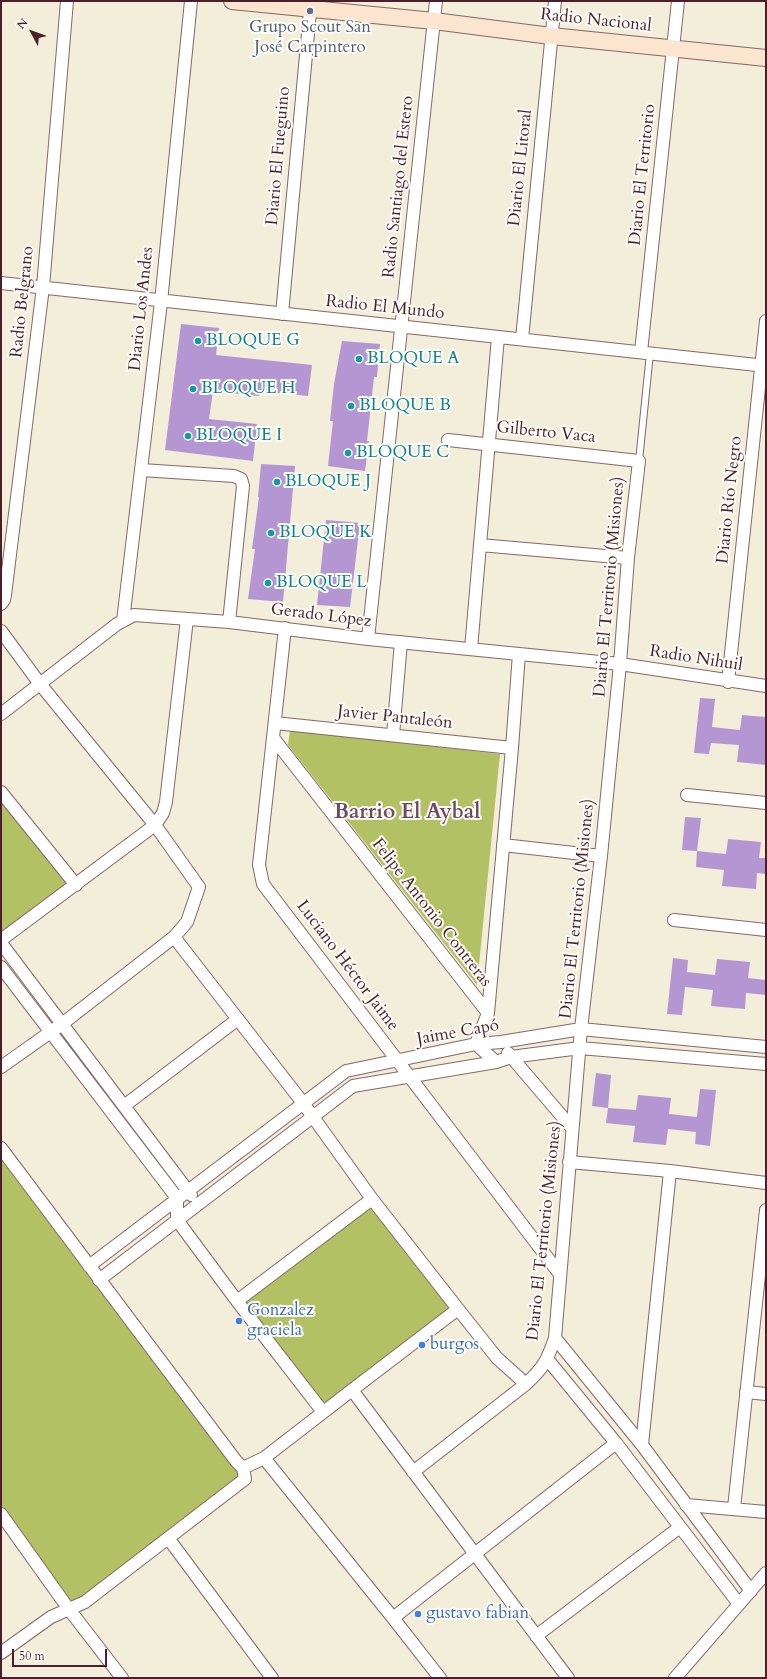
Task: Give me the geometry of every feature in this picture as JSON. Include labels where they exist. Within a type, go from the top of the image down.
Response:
[{"type":"street","name":"Radio Belgrano","points":[[1,604],[5,595],[43,287],[67,1]]},
{"type":"street","name":"Diario Los Andes","points":[[123,621],[161,302],[191,1]]},
{"type":"street","name":"Radio Nacional","points":[[232,1],[311,5],[552,36],[766,58]]},
{"type":"street","name":"Radio Santiago del Estero","points":[[368,639],[436,1]]},
{"type":"street","name":"Diario El Litoral","points":[[522,339],[555,1]]},
{"type":"street","name":"Diario El Territorio","points":[[646,352],[678,1]]},
{"type":"street","name":"Diario El Fueguino","points":[[282,314],[311,5]]},
{"type":"street","name":"Radio El Mundo","points":[[1,283],[161,302],[764,365]]},
{"type":"street","name":"Diario Río Negro","points":[[728,682],[764,365],[766,321]]},
{"type":"street","points":[[471,649],[498,337]]},
{"type":"street","name":"Gilberto Vaca","points":[[448,440],[639,461]]},
{"type":"street","name":"Diario El Territorio (Misiones)","points":[[548,1360],[555,1338],[559,1273],[581,1029],[601,856],[620,664],[628,558],[639,461]]},
{"type":"street","points":[[141,470],[234,476],[241,479],[243,486],[228,622]]},
{"type":"street","points":[[480,545],[628,558]]},
{"type":"street","name":"Gerado López","points":[[1,714],[123,621],[134,615],[228,622],[368,639],[620,664]]},
{"type":"street","points":[[187,619],[166,802],[163,813],[155,825],[1,942],[198,1204]]},
{"type":"street","name":"Luciano Héctor Jaime","points":[[285,628],[259,865],[263,884],[559,1273]]},
{"type":"street","points":[[1,631],[40,684],[155,825],[199,887],[187,922],[174,938],[62,1024],[1,1067]]},
{"type":"street","points":[[393,735],[401,642]]},
{"type":"street","points":[[496,1062],[476,1044],[488,1013],[519,654]]},
{"type":"street","name":"Radio Nihuil","points":[[620,664],[728,682],[766,686]]},
{"type":"street","name":"Javier Pantaleón","points":[[275,723],[512,748]]},
{"type":"street","name":"Felipe Antonio Contreras","points":[[274,739],[488,1013]]},
{"type":"street","points":[[1,792],[76,885]]},
{"type":"street","points":[[687,795],[766,803]]},
{"type":"street","points":[[503,845],[601,856]]},
{"type":"street","points":[[674,920],[766,930]]},
{"type":"street","points":[[174,938],[303,1103],[372,1198],[458,1309],[497,1358],[526,1384]]},
{"type":"street","points":[[1,967],[177,1198],[177,1220],[237,1301],[323,1412]]},
{"type":"street","points":[[124,1106],[238,1019]]},
{"type":"street","name":"Jaime Capó","points":[[89,1266],[187,1190],[346,1071],[476,1044],[501,1042],[581,1029],[766,1047]]},
{"type":"street","points":[[501,1042],[511,1057],[572,1128]]},
{"type":"street","name":"Jaime Capó","points":[[100,1280],[353,1086],[496,1062],[511,1057],[580,1048],[766,1064]]},
{"type":"street","points":[[1,1148],[236,1461],[244,1468],[245,1479],[85,1602],[68,1608],[51,1617],[1,1653]]},
{"type":"street","points":[[569,1162],[670,1171],[766,1183]]},
{"type":"street","points":[[642,1445],[670,1171]]},
{"type":"street","points":[[237,1301],[372,1198]]},
{"type":"street","points":[[734,1508],[746,1392],[762,1287],[766,1210]]},
{"type":"street","points":[[244,1468],[264,1458],[458,1309]]},
{"type":"street","points":[[555,1338],[642,1445],[751,1591]]},
{"type":"street","points":[[413,1472],[526,1384],[542,1370],[548,1360],[616,1443],[739,1604]]},
{"type":"street","points":[[352,1390],[568,1678]]},
{"type":"street","points":[[746,1392],[766,1394]]},
{"type":"street","points":[[393,1618],[616,1443]]},
{"type":"street","points":[[264,1458],[440,1678]]},
{"type":"street","points":[[686,1504],[766,1512]]},
{"type":"street","points":[[1,1514],[68,1608],[122,1678]]},
{"type":"street","points":[[536,1636],[680,1527]]},
{"type":"street","points":[[168,1538],[272,1678]]},
{"type":"street","points":[[675,1678],[766,1573]]},
{"type":"lane","points":[[639,461],[646,352]]},
{"type":"green space","points":[[290,730],[500,754],[477,985],[288,745]]},
{"type":"green space","points":[[1,786],[76,885],[1,939]]},
{"type":"green space","points":[[1,1151],[245,1479],[68,1608],[1,1512]]},
{"type":"green space","points":[[372,1199],[457,1308],[323,1412],[237,1301]]},
{"type":"building","points":[[181,324],[219,328],[216,355],[312,365],[308,396],[260,391],[259,396],[213,391],[209,419],[257,424],[253,461],[165,450]]},
{"type":"building","points":[[342,341],[380,344],[377,377],[374,377],[365,471],[328,466],[333,421],[330,421],[334,384]]},
{"type":"building","points":[[261,464],[295,466],[283,602],[248,599],[255,549],[252,549],[259,497]]},
{"type":"building","points":[[326,520],[360,523],[350,607],[317,605]]},
{"type":"building","points":[[700,698],[715,699],[712,727],[740,730],[742,715],[766,717],[766,765],[737,762],[739,745],[711,743],[709,754],[694,753]]},
{"type":"building","points":[[685,817],[701,818],[697,851],[682,850]]},
{"type":"building","points":[[728,839],[761,842],[759,858],[766,858],[766,874],[757,873],[756,889],[722,886],[724,870],[696,867],[697,851],[726,854]]},
{"type":"building","points":[[673,958],[688,960],[687,972],[715,975],[717,959],[750,962],[748,978],[766,980],[766,995],[746,993],[745,1009],[711,1006],[713,990],[685,987],[682,1015],[667,1014]]},
{"type":"building","points":[[596,1073],[611,1075],[608,1108],[592,1106]]},
{"type":"building","points":[[700,1089],[716,1090],[710,1146],[695,1144],[696,1132],[668,1129],[666,1145],[633,1142],[635,1126],[606,1123],[608,1108],[636,1110],[638,1095],[671,1098],[669,1114],[697,1117]]},
{"type":"place","name":"Grupo Scout San José Carpintero","points":[[310,11]]},
{"type":"place","name":"BLOQUE G","points":[[198,341]]},
{"type":"place","name":"BLOQUE A","points":[[359,359]]},
{"type":"place","name":"BLOQUE H","points":[[193,389]]},
{"type":"place","name":"BLOQUE B","points":[[351,406]]},
{"type":"place","name":"BLOQUE I","points":[[188,436]]},
{"type":"place","name":"BLOQUE C","points":[[348,453]]},
{"type":"place","name":"BLOQUE J","points":[[277,482]]},
{"type":"place","name":"BLOQUE K","points":[[271,533]]},
{"type":"place","name":"BLOQUE L","points":[[268,583]]},
{"type":"place","name":"Gonzalez graciela","points":[[239,1321]]},
{"type":"place","name":"burgos","points":[[422,1345]]},
{"type":"place","name":"gustavo fabian","points":[[418,1614]]},
{"type":"district","name":"Barrio El Aybal","points":[[407,813]]}]
